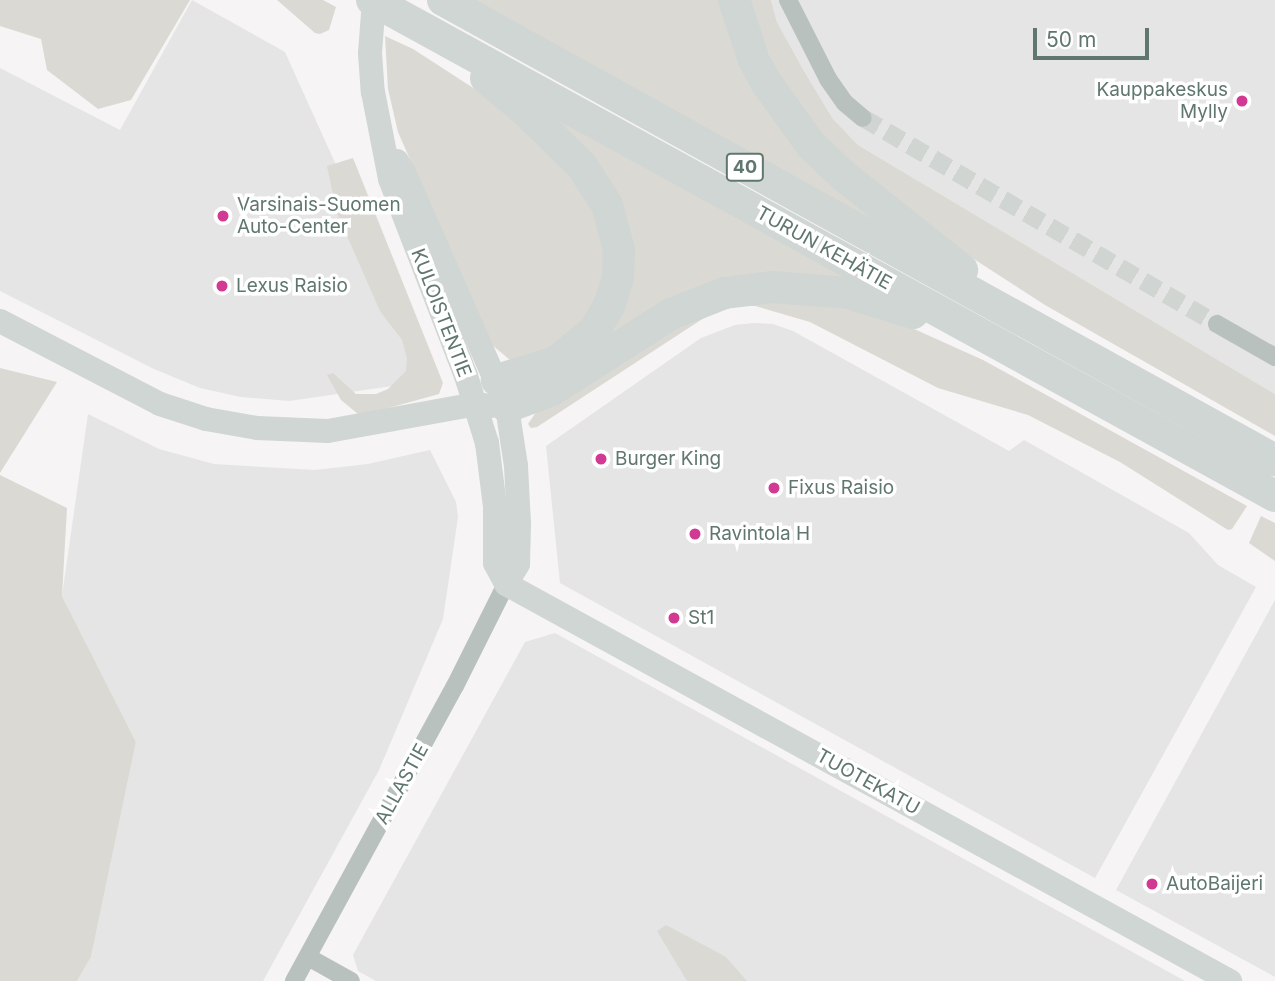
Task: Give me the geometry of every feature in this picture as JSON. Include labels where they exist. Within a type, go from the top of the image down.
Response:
[{"type":"highway","name":"TURUN KEHÄTIE","points":[[373,0],[1275,496]]},
{"type":"highway","name":"TURUN KEHÄTIE","points":[[443,0],[1275,460]]},
{"type":"highway","points":[[734,0],[754,60],[765,81],[811,145],[861,190],[1047,334]]},
{"type":"highway","points":[[419,25],[564,145],[597,187],[617,235],[618,278],[609,306],[594,331],[556,362],[493,397]]},
{"type":"highway","points":[[493,397],[552,390],[671,314],[725,293],[749,289],[799,288],[848,293],[987,338]]},
{"type":"street","name":"KULOISTENTIE","points":[[373,0],[370,52],[373,92],[383,142],[404,172],[493,397]]},
{"type":"street","points":[[788,0],[832,86],[863,118]]},
{"type":"street","points":[[0,321],[160,404],[206,419],[247,427],[328,431],[493,397]]},
{"type":"street","points":[[1217,324],[1275,357]]},
{"type":"street","name":"ALLASTIE","points":[[294,981],[455,686],[518,564],[516,466],[493,397]]},
{"type":"street","name":"TUOTEKATU","points":[[506,584],[1230,981]]},
{"type":"street","points":[[308,957],[351,981]]},
{"type":"shaded area","points":[[0,0],[190,0],[131,100],[98,109],[47,70],[41,39],[0,26]]},
{"type":"shaded area","points":[[192,0],[285,52],[415,340],[413,383],[289,401],[241,397],[200,388],[154,369],[0,291],[0,68],[120,130]]},
{"type":"shaded area","points":[[277,0],[323,0],[336,7],[329,30],[315,33]]},
{"type":"shaded area","points":[[467,0],[725,0],[734,33],[905,238]]},
{"type":"shaded area","points":[[745,0],[771,0],[777,22],[804,71],[833,119],[858,145],[1275,394],[1275,436],[1045,305],[949,243],[865,181],[788,97]]},
{"type":"shaded area","name":"Kauppakeskus Mylly","points":[[771,0],[1275,0],[1275,394],[858,145],[833,119],[804,71],[777,22]]},
{"type":"shaded area","points":[[385,36],[413,49],[515,115],[590,192],[611,266],[577,340],[510,360],[491,344],[398,132],[388,89]]},
{"type":"shaded area","points":[[541,108],[857,283],[825,281],[606,343],[626,267]]},
{"type":"shaded area","points":[[353,158],[443,383],[439,394],[363,415],[341,400],[327,375],[333,373],[356,394],[376,394],[388,389],[406,371],[407,358],[402,340],[380,311],[337,213],[327,166]]},
{"type":"shaded area","points":[[729,299],[853,307],[912,328],[983,360],[1247,506],[1232,529],[1228,530],[1120,462],[1028,415],[938,388],[810,322],[755,306],[735,306],[710,314],[537,427],[531,428],[528,424],[541,405],[667,325]]},
{"type":"shaded area","points":[[773,324],[793,331],[1009,451],[1024,440],[1189,533],[1218,565],[1256,587],[1095,878],[560,583],[546,446],[701,338],[735,325]]},
{"type":"shaded area","points":[[0,368],[57,382],[0,473]]},
{"type":"shaded area","points":[[88,414],[159,449],[214,464],[315,470],[368,464],[430,450],[456,502],[458,517],[443,619],[379,770],[263,981],[77,981],[91,957],[136,742],[62,596]]},
{"type":"shaded area","points":[[0,475],[67,508],[62,596],[136,742],[91,957],[77,981],[0,981]]},
{"type":"shaded area","points":[[1261,516],[1275,523],[1275,561],[1249,543]]},
{"type":"shaded area","points":[[1275,600],[1275,977],[1116,890]]},
{"type":"shaded area","points":[[555,633],[1185,981],[376,981],[358,971],[353,955],[525,642]]},
{"type":"shaded area","points":[[666,925],[726,957],[747,981],[687,981],[657,931]]},
{"type":"tunnel","points":[[863,118],[1217,324]]},
{"type":"place","name":"Kauppakeskus Mylly","points":[[1242,101]]},
{"type":"place","name":"Varsinais-Suomen Auto-Center","points":[[223,216]]},
{"type":"place","name":"Lexus Raisio","points":[[222,286]]},
{"type":"place","name":"Burger King","points":[[601,459]]},
{"type":"place","name":"Fixus Raisio","points":[[774,488]]},
{"type":"place","name":"Ravintola H","points":[[695,534]]},
{"type":"place","name":"St1","points":[[674,618]]},
{"type":"place","name":"AutoBaijeri","points":[[1152,884]]}]
